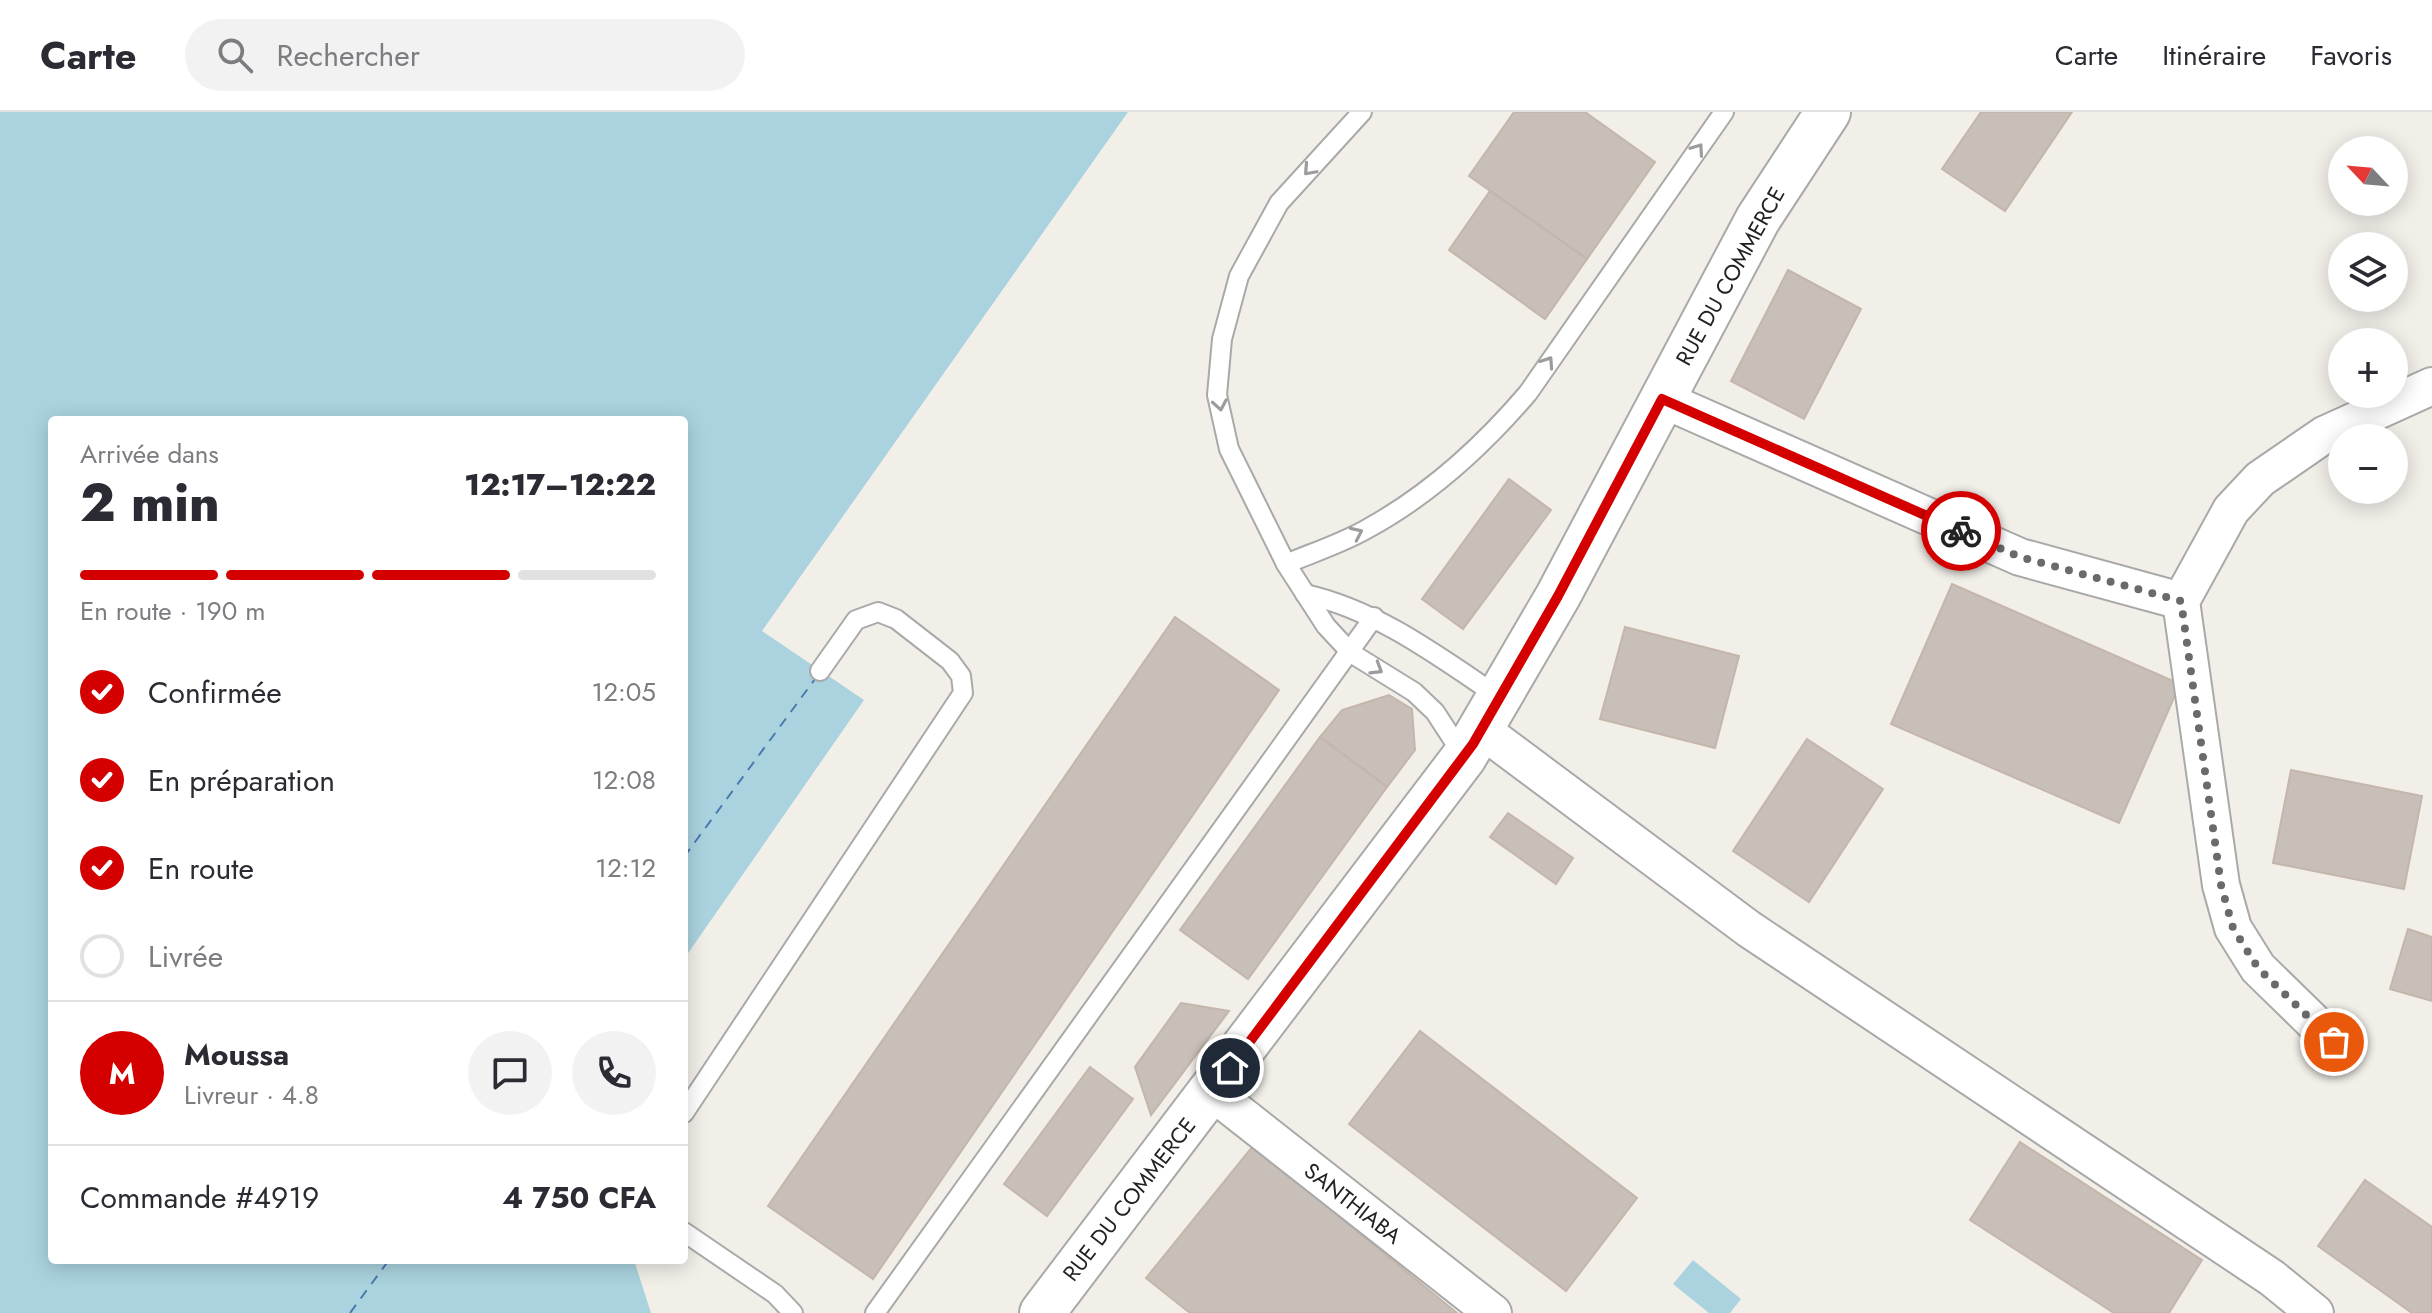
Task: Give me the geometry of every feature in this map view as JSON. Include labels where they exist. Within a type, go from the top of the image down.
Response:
[{"type":"street","name":"RUE DU COMMERCE","points":[[1042,1313],[1212,1092],[1482,729],[1758,219],[1828,112]]},
{"type":"street","points":[[2334,1042],[2258,968],[2233,928],[2221,885],[2181,601],[2231,510],[2260,479],[2324,435],[2432,386]]},
{"type":"street","points":[[1662,399],[2020,557],[2181,601]]},
{"type":"street","points":[[1482,729],[1749,929],[2272,1278],[2315,1313]]},
{"type":"street","name":"SANTHIABA","points":[[1212,1092],[1493,1313]]},
{"type":"lane","points":[[1362,112],[1279,203],[1239,276],[1222,339],[1217,395],[1229,449],[1286,564],[1326,626],[1351,653],[1414,692],[1435,712],[1482,729]]},
{"type":"lane","points":[[1286,564],[1363,531],[1392,514],[1447,474],[1500,426],[1528,393],[1724,112]]},
{"type":"lane","points":[[1305,594],[1338,602],[1374,617],[1482,729]]},
{"type":"lane","points":[[688,1107],[963,693],[961,676],[950,661],[896,619],[878,612],[856,620],[820,671]]},
{"type":"lane","points":[[875,1313],[1374,617]]},
{"type":"lane","points":[[688,1235],[775,1294],[793,1313]]},
{"type":"water","points":[[0,112],[1128,112],[762,631],[864,700],[688,953],[688,416],[48,416],[48,1264],[635,1264],[651,1313],[0,1313]]},
{"type":"water","points":[[1693,1260],[1741,1299],[1730,1313],[1709,1313],[1673,1284]]},
{"type":"building","points":[[1514,112],[1585,112],[1655,162],[1587,259],[1469,176]]},
{"type":"building","points":[[1981,112],[2072,112],[2005,211],[1942,169]]},
{"type":"building","points":[[1490,191],[1587,259],[1545,319],[1449,250]]},
{"type":"building","points":[[1788,270],[1861,309],[1804,419],[1731,381]]},
{"type":"building","points":[[1509,479],[1551,510],[1463,629],[1422,599]]},
{"type":"building","points":[[1952,584],[2180,684],[2119,823],[1891,724]]},
{"type":"building","points":[[1175,617],[1279,690],[873,1279],[768,1206]]},
{"type":"building","points":[[1625,627],[1739,656],[1715,748],[1600,719]]},
{"type":"building","points":[[1389,695],[1412,709],[1415,750],[1387,787],[1320,737],[1342,710]]},
{"type":"building","points":[[1320,737],[1387,787],[1248,979],[1180,930]]},
{"type":"building","points":[[1807,739],[1883,789],[1809,902],[1733,851]]},
{"type":"building","points":[[2291,770],[2422,796],[2404,889],[2273,863]]},
{"type":"building","points":[[1508,813],[1573,858],[1556,884],[1490,837]]},
{"type":"building","points":[[2408,929],[2432,937],[2432,1001],[2390,989]]},
{"type":"building","points":[[1181,1003],[1229,1011],[1151,1115],[1135,1067]]},
{"type":"building","points":[[1420,1031],[1637,1198],[1566,1291],[1349,1124]]},
{"type":"building","points":[[1090,1067],[1133,1099],[1047,1216],[1004,1184]]},
{"type":"building","points":[[2020,1142],[2202,1260],[2169,1313],[2114,1313],[1970,1220]]},
{"type":"building","points":[[1253,1146],[1457,1313],[1190,1313],[1146,1278]]},
{"type":"building","points":[[2365,1180],[2432,1227],[2432,1313],[2412,1313],[2318,1246]]},
{"type":"ferry route","points":[[688,852],[815,679]]},
{"type":"ferry route","points":[[350,1313],[386,1264]]},
{"type":"way so far","points":[[1961,531],[2020,557],[2070,573],[2181,601],[2221,885],[2233,928],[2258,968],[2334,1042]]},
{"type":"route","points":[[1230,1068],[1473,744],[1558,596],[1662,399],[1961,531]]}]
